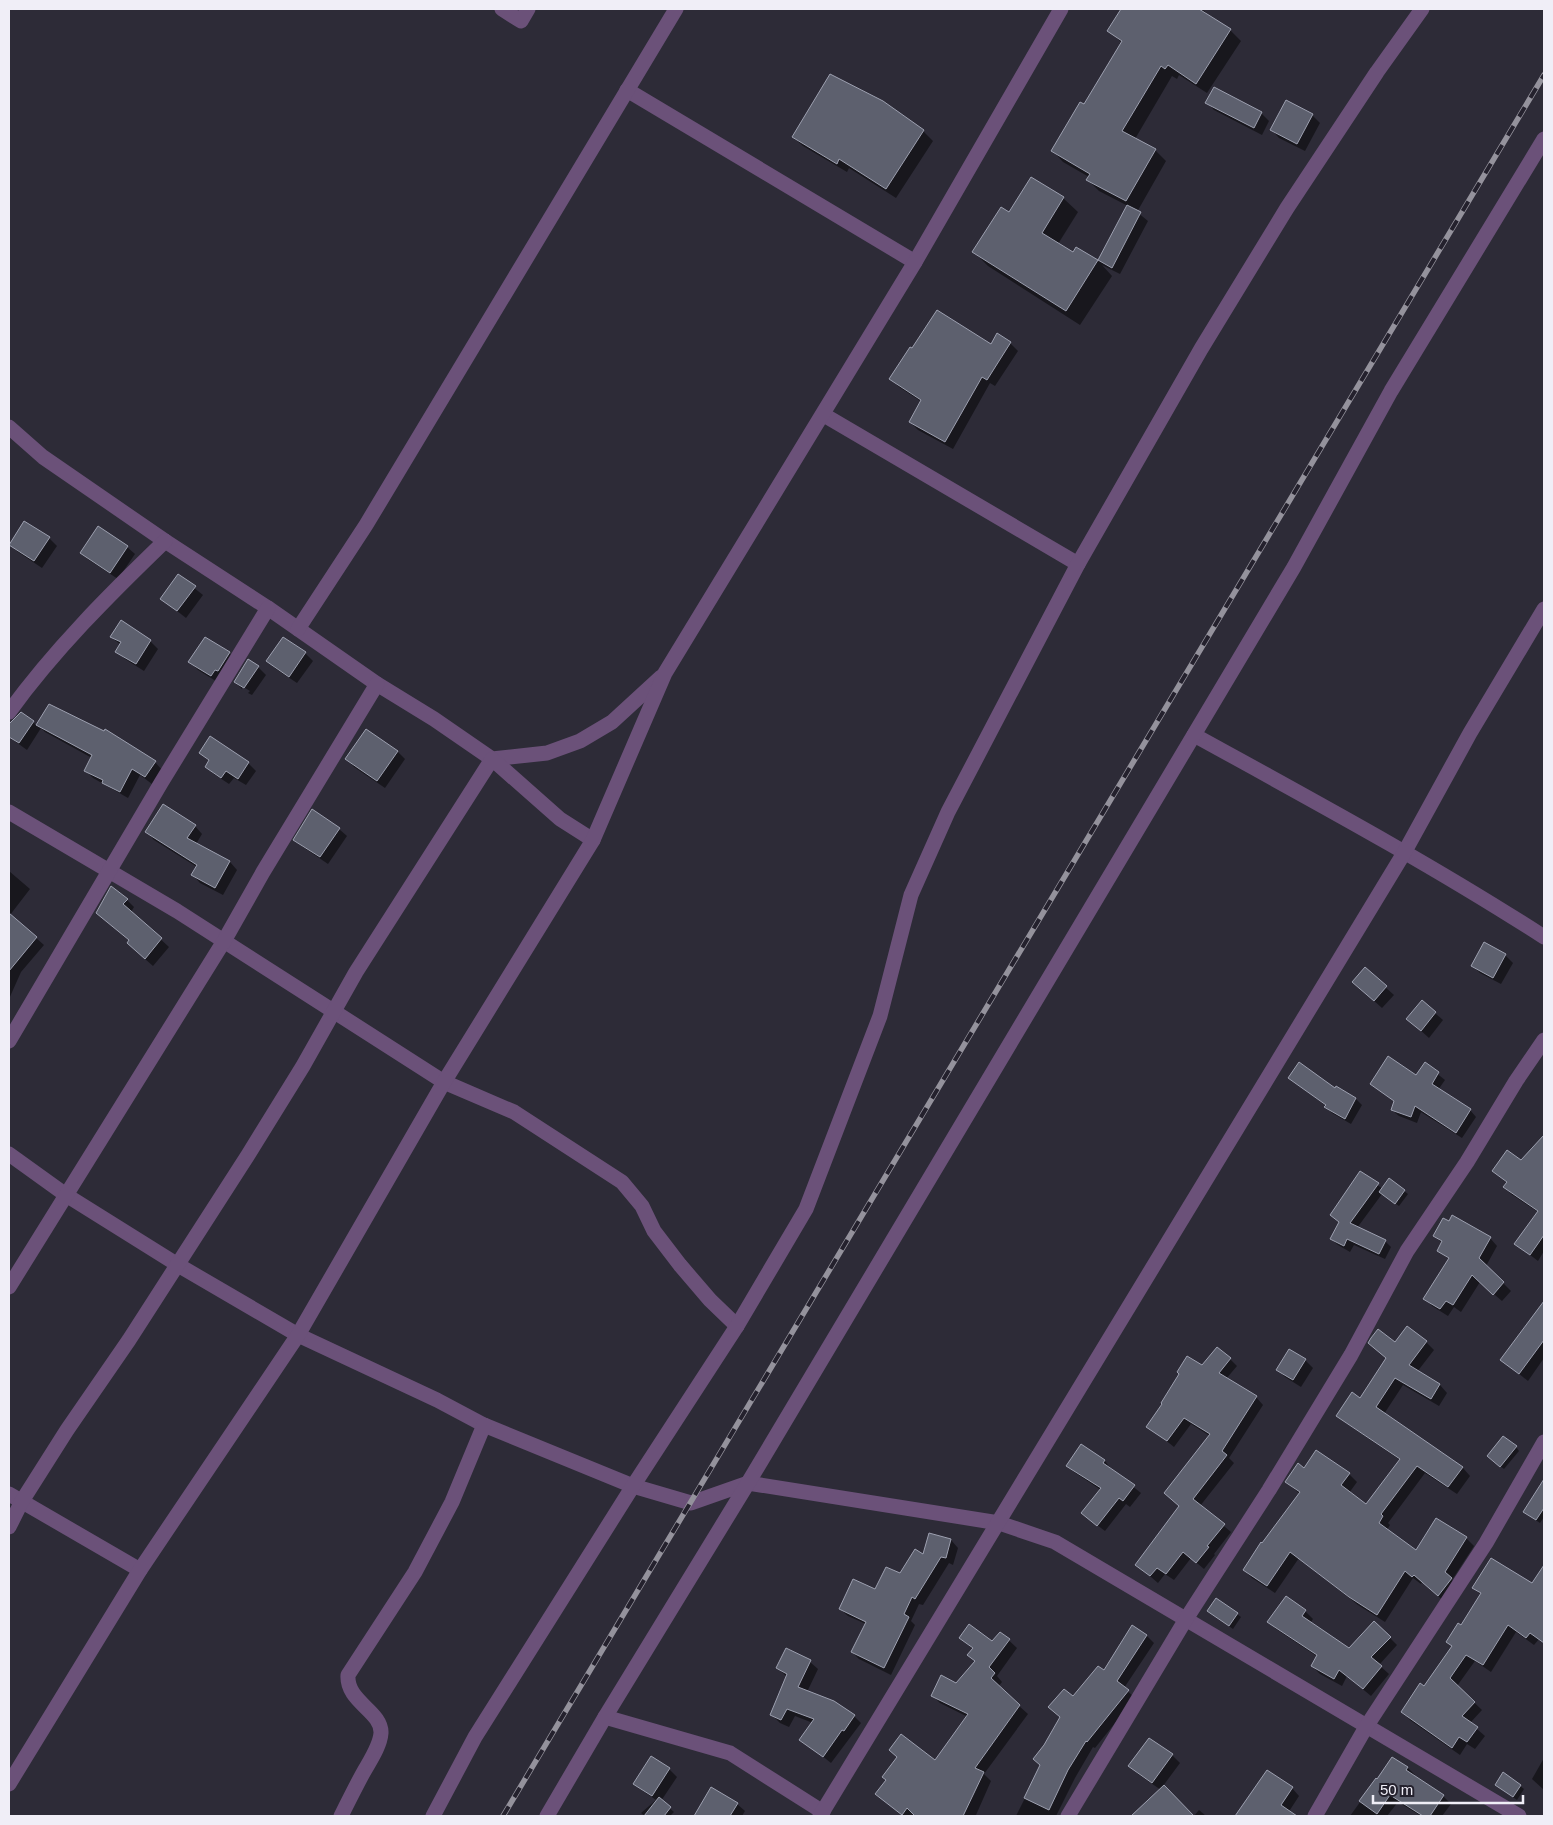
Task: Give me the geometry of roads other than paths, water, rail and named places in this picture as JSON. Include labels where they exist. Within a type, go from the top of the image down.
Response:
[{"type":"street","points":[[502,9],[521,21],[528,9]]},
{"type":"street","points":[[298,629],[366,525],[676,9]]},
{"type":"street","points":[[9,1784],[140,1570],[298,1336],[444,1082],[593,840],[665,673],[824,415],[915,262],[1060,9]]},
{"type":"street","points":[[433,1816],[475,1737],[633,1486],[737,1326],[806,1209],[880,1016],[911,895],[948,812],[1078,564],[1211,332],[1287,208],[1376,72],[1422,9]]},
{"type":"street","points":[[627,90],[915,262]]},
{"type":"street","points":[[547,1816],[605,1717],[748,1483],[1294,567],[1391,391],[1544,139]]},
{"type":"street","points":[[824,415],[1078,564]]},
{"type":"street","points":[[9,427],[44,457],[165,542],[268,608],[377,684],[434,719],[492,759],[560,819],[593,840]]},
{"type":"street","points":[[9,712],[61,648],[108,597],[165,542]]},
{"type":"street","points":[[9,1041],[268,608]]},
{"type":"street","points":[[605,1717],[730,1753],[822,1814],[1404,853],[1470,733],[1544,608]]},
{"type":"street","points":[[492,759],[547,753],[580,740],[612,722],[665,673]]},
{"type":"street","points":[[9,1287],[224,941],[263,872],[377,684]]},
{"type":"street","points":[[1194,735],[1404,853],[1504,911],[1544,937]]},
{"type":"street","points":[[9,1526],[15,1498],[67,1430],[178,1266],[248,1155],[334,1013],[366,956],[492,759]]},
{"type":"street","points":[[9,812],[224,941],[444,1082],[514,1112],[622,1182],[642,1206],[654,1231],[680,1265],[710,1300],[737,1326]]},
{"type":"street","points":[[1068,1816],[1186,1619],[1351,1355],[1407,1251],[1467,1162],[1516,1081],[1544,1040]]},
{"type":"street","points":[[9,1154],[66,1195],[178,1266],[298,1336],[437,1400],[484,1425],[633,1486],[690,1503],[748,1483],[998,1523],[1055,1542],[1519,1816]]},
{"type":"street","points":[[341,1816],[377,1746],[381,1732],[379,1722],[355,1696],[348,1685],[348,1675],[415,1572],[452,1502],[484,1425]]},
{"type":"street","points":[[1315,1816],[1366,1726],[1486,1543],[1544,1442]]},
{"type":"street","points":[[15,1498],[140,1570]]},
{"type":"railway","points":[[503,1816],[1544,75]]}]
